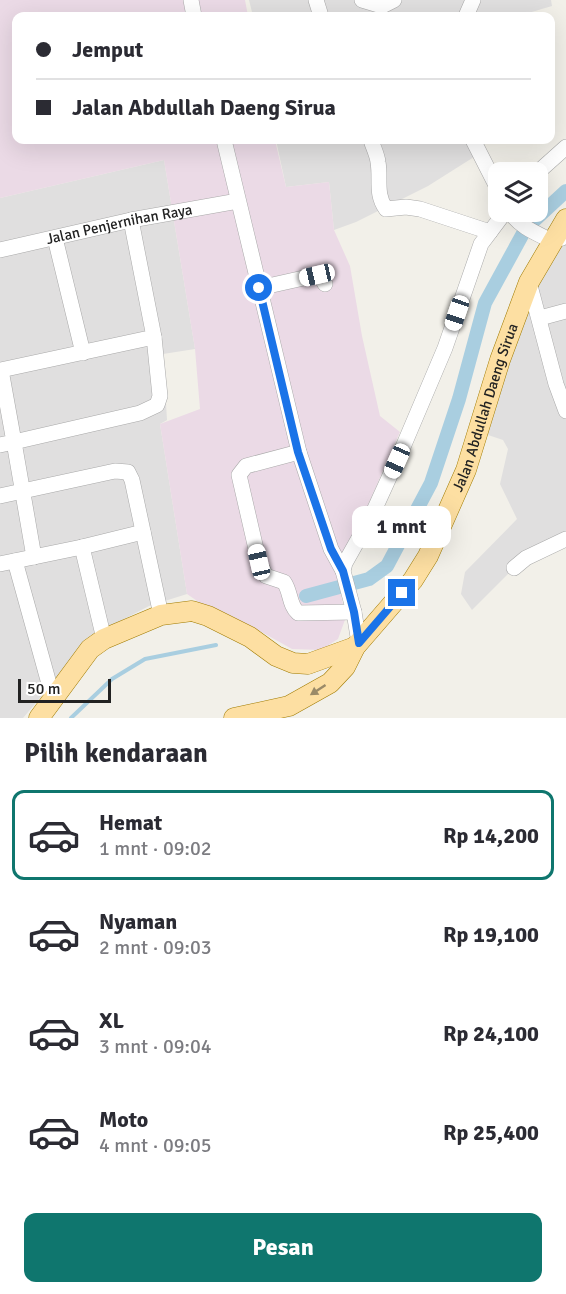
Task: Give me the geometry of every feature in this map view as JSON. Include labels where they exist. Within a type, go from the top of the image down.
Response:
[{"type":"main road","name":"Jalan Abdullah Daeng Sirua","points":[[234,718],[289,706],[308,697],[337,677],[352,657],[357,645],[413,580],[428,556],[466,470],[500,360],[529,282],[559,239],[566,219]]},
{"type":"main road","points":[[39,718],[85,655],[104,639],[160,615],[192,611],[208,616],[250,637],[276,656],[293,663],[308,664],[357,645]]},
{"type":"street","points":[[362,0],[382,6],[394,0]]},
{"type":"street","points":[[225,144],[298,452],[353,605],[357,645]]},
{"type":"street","points":[[372,144],[379,164],[379,190],[382,203],[386,208],[414,207],[490,232]]},
{"type":"street","points":[[475,144],[488,169]]},
{"type":"street","points":[[548,163],[566,147]]},
{"type":"street","name":"Jalan Penjernihan Raya","points":[[0,250],[130,220],[238,201]]},
{"type":"street","points":[[7,444],[140,413],[157,405],[160,396],[154,337],[130,220]]},
{"type":"street","points":[[343,574],[350,554],[372,515],[403,447],[445,348],[481,244],[490,232],[507,222]]},
{"type":"street","points":[[523,222],[559,239]]},
{"type":"street","points":[[55,238],[83,353]]},
{"type":"street","points":[[259,288],[317,275],[325,284]]},
{"type":"street","points":[[529,282],[561,384],[566,411]]},
{"type":"street","points":[[540,318],[566,312]]},
{"type":"street","points":[[34,557],[23,491],[7,444],[1,366],[83,353],[154,337]]},
{"type":"street","points":[[298,452],[246,466],[239,475],[262,572],[271,579],[284,582],[292,607],[300,614],[353,605]]},
{"type":"street","points":[[0,496],[116,471],[128,472],[132,480],[160,615]]},
{"type":"street","points":[[53,698],[8,563],[143,532]]},
{"type":"street","points":[[514,568],[526,558],[566,539]]},
{"type":"street","points":[[82,547],[104,639]]},
{"type":"shaded area","points":[[0,0],[245,0],[247,12],[12,12],[12,144],[276,144],[286,187],[329,182],[334,230],[350,266],[362,336],[380,416],[400,432],[354,537],[339,587],[346,617],[338,639],[321,650],[292,649],[258,630],[209,609],[187,594],[160,424],[200,409],[195,349],[164,160],[0,198]]},
{"type":"shaded area","points":[[249,0],[551,0],[552,6],[532,12],[252,12]]},
{"type":"shaded area","points":[[277,144],[483,144],[485,150],[428,186],[356,222],[334,230],[329,182],[286,187]]},
{"type":"shaded area","points":[[164,160],[195,349],[163,354],[167,420],[160,424],[187,594],[149,606],[107,628],[78,653],[23,718],[0,718],[0,198]]},
{"type":"shaded area","points":[[566,231],[566,541],[522,560],[472,610],[461,594],[465,572],[517,519],[500,484],[508,449],[503,440],[479,432],[500,356]]},
{"type":"waterway","points":[[306,596],[369,579],[387,566],[431,483],[459,399],[485,303],[526,228],[566,191]]},
{"type":"waterway","points":[[71,718],[112,679],[145,659],[216,645]]},
{"type":"route","points":[[259,288],[298,452],[331,549],[343,571],[352,599],[359,643],[402,593]]}]
